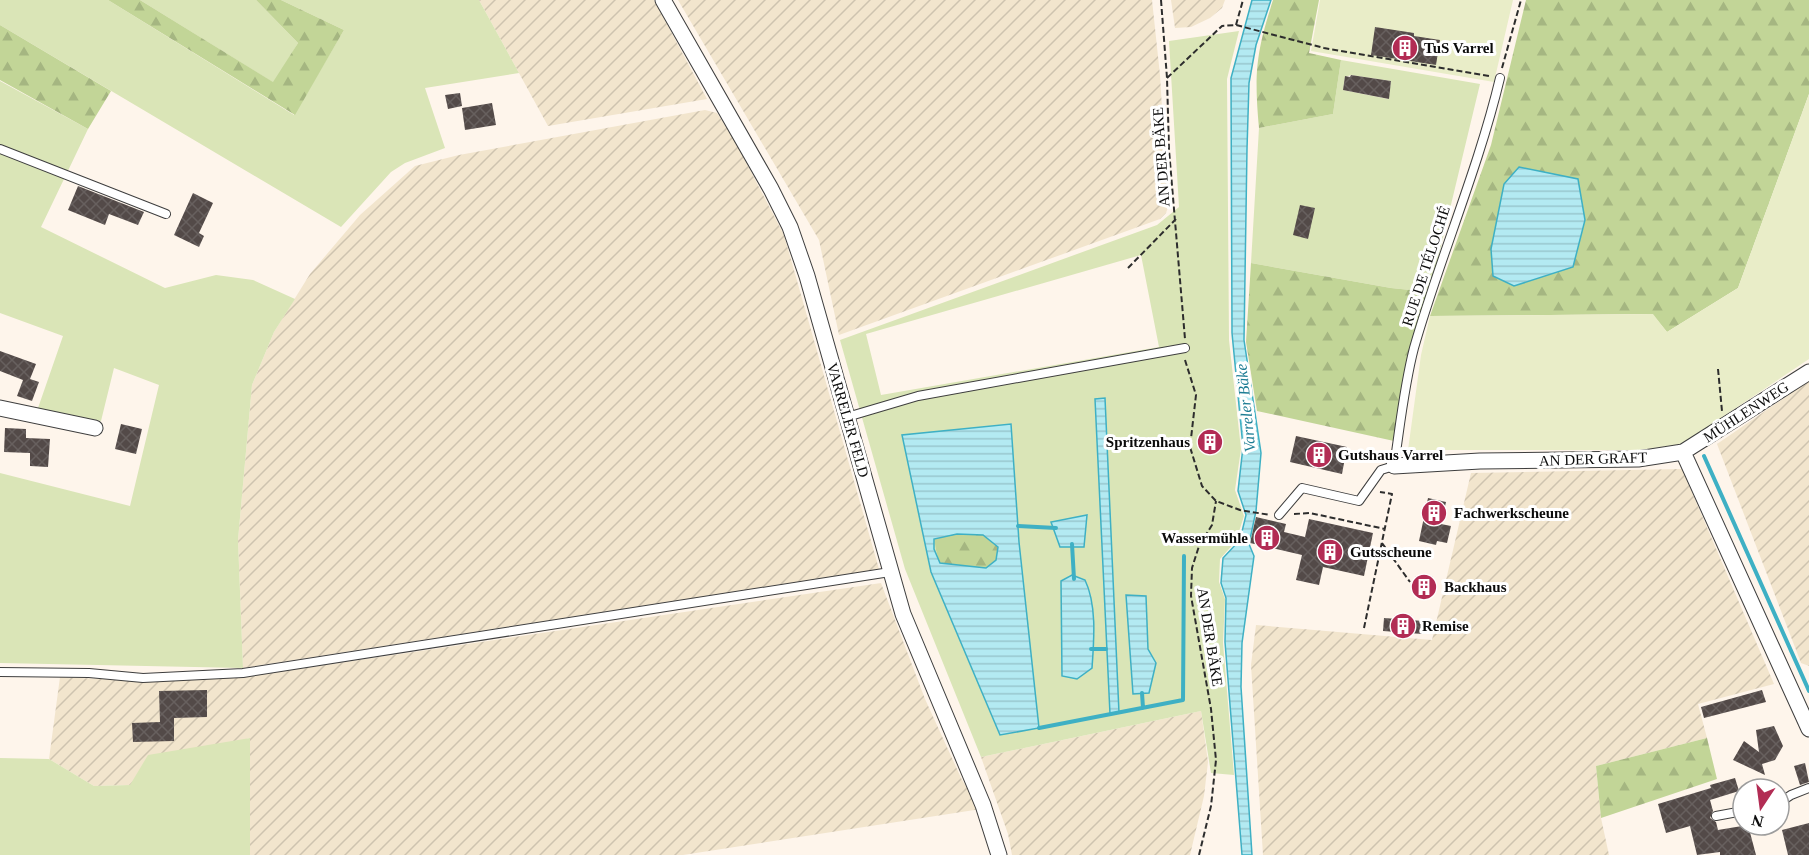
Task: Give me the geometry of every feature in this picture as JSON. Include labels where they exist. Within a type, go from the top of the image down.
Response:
[{"type":"street","name":"VARRELER FELD","points":[[663,0],[790,227],[847,417],[890,572],[921,660],[983,805],[999,855]]},
{"type":"street","name":"MÜHLENWEG","points":[[1683,452],[1809,372]]},
{"type":"street","points":[[0,408],[95,428]]},
{"type":"street","name":"AN DER GRAFT","points":[[1394,465],[1480,461],[1638,459],[1683,452]]},
{"type":"street","points":[[1683,452],[1809,729]]},
{"type":"lane","name":"RUE DE TÉLOCHÉ","points":[[1394,465],[1413,351],[1446,245],[1480,150],[1500,78]]},
{"type":"lane","points":[[0,149],[166,214]]},
{"type":"lane","points":[[847,417],[918,396],[1185,348]]},
{"type":"lane","points":[[1279,515],[1302,488],[1359,501],[1381,470],[1394,465]]},
{"type":"lane","points":[[0,672],[143,678],[243,672],[890,572]]},
{"type":"lane","points":[[1791,795],[1809,789]]},
{"type":"lane","points":[[1716,816],[1731,813]]},
{"type":"path","name":"AN DER BÄKE","points":[[1161,0],[1167,78],[1169,150],[1185,348]]},
{"type":"path","points":[[1238,26],[1243,0]]},
{"type":"path","points":[[1167,78],[1222,26],[1238,26],[1324,48],[1500,78],[1521,0]]},
{"type":"path","points":[[1128,268],[1176,219]]},
{"type":"path","points":[[1185,363],[1196,395],[1190,447],[1202,486],[1216,501],[1240,510],[1257,513],[1279,515],[1310,513],[1385,529]]},
{"type":"path","points":[[1718,369],[1720,404],[1725,425]]},
{"type":"path","points":[[1364,628],[1392,494],[1375,491]]},
{"type":"path","name":"AN DER BÄKE","points":[[1199,855],[1211,806],[1216,760],[1211,709],[1191,596],[1192,568],[1199,546],[1212,525],[1216,501]]},
{"type":"path","points":[[1382,543],[1410,582]]},
{"type":"shaded area","points":[[479,0],[654,0],[707,99],[548,126]]},
{"type":"shaded area","points":[[678,0],[1152,0],[1160,75],[1168,207],[1166,213],[1160,219],[839,335],[819,240]]},
{"type":"shaded area","points":[[1171,0],[1225,0],[1222,8],[1210,18],[1191,27],[1175,28]]},
{"type":"shaded area","points":[[705,110],[717,113],[736,143],[784,235],[879,569],[243,668],[238,540],[252,385],[274,332],[310,274],[360,215],[415,166],[459,155]]},
{"type":"shaded area","points":[[1809,381],[1809,666],[1801,663],[1717,444]]},
{"type":"shaded area","points":[[1682,469],[1774,684],[1698,704],[1707,738],[1596,766],[1601,818],[1609,855],[1263,855],[1251,665],[1256,625],[1432,640],[1471,473]]},
{"type":"shaded area","points":[[881,583],[925,699],[962,780],[981,809],[683,855],[250,855],[249,738],[130,785],[94,786],[49,759],[60,677],[145,681],[250,676]]},
{"type":"shaded area","points":[[1201,711],[1208,762],[1204,796],[1190,855],[1012,855],[1008,834],[981,757]]},
{"type":"green space","points":[[0,0],[108,0],[294,115],[344,30],[281,0],[479,0],[519,73],[425,88],[445,148],[405,163],[391,172],[341,227],[0,25]]},
{"type":"green space","points":[[108,0],[140,0],[273,82],[298,43],[256,0],[281,0],[344,30],[295,115]]},
{"type":"green space","points":[[140,0],[256,0],[298,43],[274,83]]},
{"type":"green space","points":[[1273,0],[1319,0],[1309,53],[1341,60],[1333,114],[1259,128],[1258,63]]},
{"type":"green space","points":[[1320,0],[1513,0],[1494,82],[1311,51]]},
{"type":"green space","points":[[1526,0],[1809,0],[1809,94],[1738,288],[1667,332],[1652,314],[1430,316],[1491,145]]},
{"type":"green space","points":[[0,25],[111,91],[88,129],[0,80]]},
{"type":"green space","points":[[1239,31],[1227,79],[1229,340],[1241,449],[1235,490],[1244,516],[1236,541],[1220,559],[1219,582],[1225,599],[1223,643],[1234,775],[1211,773],[1201,711],[981,757],[905,569],[840,340],[1157,225],[1179,207],[1169,41]],"holes":[[[1141,255],[1159,347],[881,395],[866,334]],[[1095,399],[1105,399],[1119,712],[1110,714]],[[1011,424],[1019,542],[902,435]],[[1126,595],[1146,596],[1148,649],[1156,663],[1134,694]]]},
{"type":"green space","points":[[1341,60],[1480,84],[1430,292],[1391,288],[1251,263],[1259,128],[1333,114]],"holes":[[[1351,75],[1391,81],[1388,99],[1343,90],[1345,77]]]},
{"type":"green space","points":[[0,81],[88,129],[41,227],[165,288],[216,275],[253,280],[295,299],[274,332],[252,385],[238,540],[243,668],[0,663],[0,473],[130,506],[159,385],[114,368],[101,421],[38,408],[63,336],[0,313]]},
{"type":"green space","points":[[1809,94],[1809,359],[1682,444],[1639,450],[1408,450],[1421,355],[1430,316],[1653,314],[1667,332],[1738,288]]},
{"type":"green space","points":[[1251,263],[1391,288],[1430,292],[1394,441],[1257,411],[1246,342]]},
{"type":"green space","points":[[957,534],[983,535],[998,547],[996,560],[986,568],[939,563],[934,539]]},
{"type":"green space","points":[[250,738],[250,855],[0,855],[0,758],[49,759],[94,786],[130,785],[148,755]]},
{"type":"green space","points":[[1707,738],[1717,779],[1601,818],[1596,766]]},
{"type":"water","name":"Varreler Bäke","points":[[1252,0],[1271,0],[1256,45],[1249,83],[1244,340],[1261,453],[1256,511],[1249,544],[1254,556],[1242,643],[1241,687],[1252,855],[1242,855],[1225,642],[1226,598],[1221,583],[1223,558],[1240,540],[1246,515],[1238,491],[1243,447],[1232,333],[1231,78]]},
{"type":"water","points":[[1519,167],[1578,179],[1585,220],[1573,267],[1514,286],[1493,276],[1491,249],[1504,184]]},
{"type":"water","points":[[1105,398],[1119,713],[1110,714],[1095,399]]},
{"type":"water","points":[[1011,424],[1019,542],[1039,728],[1000,735],[931,572],[902,435]],"holes":[[[957,534],[983,535],[998,547],[996,560],[986,568],[940,563],[934,549],[934,539]]]},
{"type":"water","points":[[1087,515],[1084,547],[1060,547],[1051,522]]},
{"type":"water","points":[[1072,575],[1085,580],[1089,590],[1094,623],[1092,668],[1077,679],[1062,676],[1061,581]]},
{"type":"water","points":[[1126,595],[1146,596],[1148,649],[1156,663],[1149,693],[1133,694]]},
{"type":"building","name":"TuS Varrel","points":[[1375,27],[1440,40],[1436,65],[1371,55]]},
{"type":"building","points":[[1351,75],[1391,81],[1389,99],[1343,90],[1345,76],[1350,77]]},
{"type":"building","points":[[460,93],[462,106],[448,109],[445,95]]},
{"type":"building","points":[[492,103],[496,125],[465,130],[462,108]]},
{"type":"building","points":[[78,186],[144,212],[138,225],[109,214],[105,225],[68,210]]},
{"type":"building","points":[[193,193],[213,203],[199,233],[204,236],[199,247],[174,235]]},
{"type":"building","points":[[1300,205],[1315,208],[1308,239],[1293,235]]},
{"type":"building","points":[[0,351],[36,364],[30,379],[39,382],[32,401],[17,396],[23,380],[0,371]]},
{"type":"building","points":[[121,424],[142,429],[136,454],[115,449]]},
{"type":"building","points":[[5,428],[26,429],[26,438],[50,439],[48,467],[30,466],[30,453],[4,452]]},
{"type":"building","name":"Gutshaus Varrel","points":[[1296,436],[1347,447],[1342,474],[1290,462]]},
{"type":"building","name":"Fachwerkscheune","points":[[1428,498],[1446,502],[1441,524],[1451,526],[1447,543],[1437,541],[1436,545],[1419,541]]},
{"type":"building","name":"Gutsscheune","points":[[1256,517],[1286,524],[1284,532],[1305,537],[1309,519],[1373,533],[1364,576],[1323,567],[1319,585],[1296,580],[1302,555],[1250,543]]},
{"type":"building","name":"Backhaus","points":[[1420,575],[1436,584],[1428,599],[1412,590]]},
{"type":"building","name":"Remise","points":[[1384,618],[1423,621],[1422,634],[1383,631]]},
{"type":"building","points":[[207,690],[207,717],[174,718],[174,741],[133,742],[132,723],[160,722],[159,691]]},
{"type":"building","points":[[1762,690],[1766,702],[1704,718],[1701,707]]},
{"type":"building","points":[[1774,726],[1783,746],[1775,760],[1762,764],[1765,775],[1733,760],[1744,741],[1759,752],[1756,730]]},
{"type":"building","points":[[1805,763],[1809,782],[1800,785],[1794,766]]},
{"type":"building","points":[[1731,779],[1731,793],[1710,800],[1713,811],[1710,818],[1716,822],[1718,830],[1731,828],[1731,837],[1751,837],[1756,855],[1720,855],[1720,852],[1697,855],[1690,826],[1666,833],[1658,804],[1711,788],[1710,785]]},
{"type":"building","points":[[1809,823],[1809,855],[1788,855],[1784,837],[1791,837],[1791,828]]},
{"type":"waterway","points":[[1704,456],[1809,691]]},
{"type":"waterway","points":[[1018,526],[1056,528]]},
{"type":"waterway","points":[[1072,544],[1074,579]]},
{"type":"waterway","points":[[1039,728],[1183,700],[1184,556]]},
{"type":"waterway","points":[[1091,649],[1106,649]]},
{"type":"waterway","points":[[1142,693],[1143,708]]},
{"type":"place","name":"TuS Varrel","points":[[1405,48]]},
{"type":"place","name":"Spritzenhaus","points":[[1210,442]]},
{"type":"place","name":"Gutshaus Varrel","points":[[1319,455]]},
{"type":"place","name":"Fachwerkscheune","points":[[1434,513]]},
{"type":"place","name":"Wassermühle","points":[[1267,538]]},
{"type":"place","name":"Gutsscheune","points":[[1330,552]]},
{"type":"place","name":"Backhaus","points":[[1424,587]]},
{"type":"place","name":"Remise","points":[[1403,626]]}]
